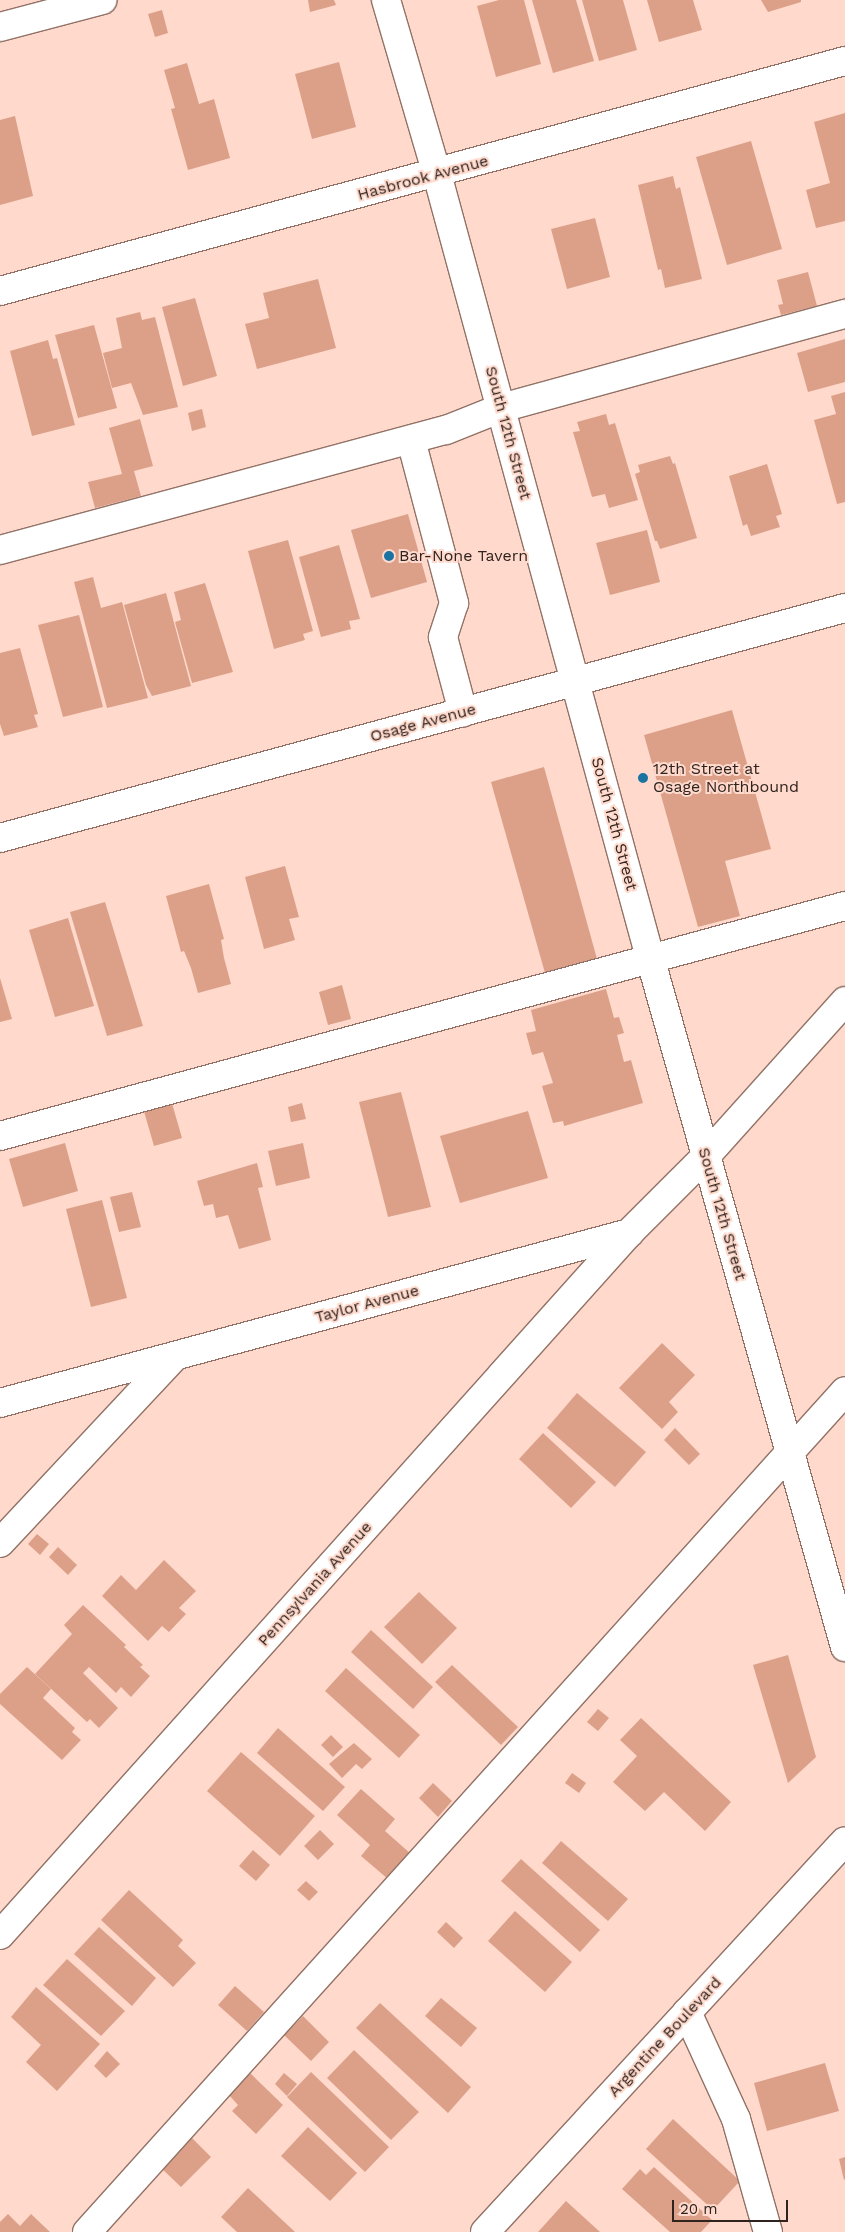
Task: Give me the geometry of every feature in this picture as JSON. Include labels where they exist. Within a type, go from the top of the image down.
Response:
[{"type":"street","points":[[0,27],[102,0]]},
{"type":"street","name":"South 12th Street","points":[[386,0],[437,174],[651,961],[845,1647]]},
{"type":"street","name":"Hasbrook Avenue","points":[[0,291],[437,174],[845,61]]},
{"type":"street","points":[[0,550],[411,440],[446,430],[501,408],[845,314]]},
{"type":"street","points":[[411,440],[454,603],[443,638],[463,712]]},
{"type":"street","name":"Osage Avenue","points":[[0,838],[845,608]]},
{"type":"street","points":[[0,1136],[651,961],[845,906]]},
{"type":"street","points":[[706,1156],[845,1001]]},
{"type":"street","name":"Taylor Avenue","points":[[0,1403],[629,1233],[706,1156]]},
{"type":"street","name":"Pennsylvania Avenue","points":[[0,1935],[629,1233]]},
{"type":"street","points":[[0,1542],[176,1356]]},
{"type":"street","points":[[87,2232],[845,1391]]},
{"type":"street","name":"Argentine Boulevard","points":[[485,2232],[845,1841]]},
{"type":"street","points":[[687,2012],[736,2118],[768,2232]]},
{"type":"building","points":[[308,0],[334,0],[336,5],[310,12]]},
{"type":"building","points":[[499,0],[524,0],[541,64],[496,77],[477,6]]},
{"type":"building","points":[[532,0],[576,0],[594,61],[553,73]]},
{"type":"building","points":[[582,0],[623,0],[637,50],[599,61]]},
{"type":"building","points":[[647,0],[693,0],[702,30],[659,42]]},
{"type":"building","points":[[761,0],[801,0],[801,2],[768,12]]},
{"type":"building","points":[[162,10],[168,33],[155,37],[148,14]]},
{"type":"building","points":[[339,62],[356,127],[312,139],[295,74]]},
{"type":"building","points":[[187,63],[199,104],[214,99],[230,158],[188,170],[171,109],[175,108],[164,70]]},
{"type":"building","points":[[845,113],[845,221],[816,228],[806,190],[830,183],[814,122]]},
{"type":"building","points":[[15,116],[33,196],[0,205],[0,120]]},
{"type":"building","points":[[751,141],[782,249],[727,265],[696,157]]},
{"type":"building","points":[[673,176],[676,189],[680,187],[702,279],[665,288],[661,269],[658,270],[638,185]]},
{"type":"building","points":[[595,218],[610,277],[567,289],[551,229]]},
{"type":"building","points":[[808,272],[817,306],[781,315],[778,305],[783,304],[777,280]]},
{"type":"building","points":[[318,279],[336,348],[257,369],[245,324],[269,318],[263,293]]},
{"type":"building","points":[[195,298],[217,376],[183,386],[162,307]]},
{"type":"building","points":[[140,312],[142,320],[155,317],[178,407],[143,415],[131,383],[112,388],[103,353],[122,348],[116,318]]},
{"type":"building","points":[[94,325],[117,408],[78,418],[55,335]]},
{"type":"building","points":[[845,339],[845,382],[808,392],[797,353]]},
{"type":"building","points":[[48,340],[53,359],[57,358],[75,425],[32,436],[10,351]]},
{"type":"building","points":[[845,392],[845,502],[837,504],[814,420],[836,414],[831,396]]},
{"type":"building","points":[[202,409],[206,427],[192,431],[188,413]]},
{"type":"building","points":[[606,414],[609,425],[615,423],[638,500],[609,508],[605,494],[592,497],[573,432],[580,431],[577,422]]},
{"type":"building","points":[[140,419],[153,466],[134,471],[141,496],[95,508],[88,482],[122,474],[109,428]]},
{"type":"building","points":[[670,456],[673,464],[675,463],[697,538],[660,549],[657,541],[655,541],[635,474],[640,472],[638,465]]},
{"type":"building","points":[[767,464],[782,514],[776,516],[780,527],[751,536],[747,524],[743,526],[729,476]]},
{"type":"building","name":"Bar-None Tavern","points":[[408,514],[427,582],[371,598],[351,530]]},
{"type":"building","points":[[647,530],[660,582],[610,595],[596,543]]},
{"type":"building","points":[[288,540],[313,631],[303,634],[305,640],[274,649],[248,551]]},
{"type":"building","points":[[339,545],[360,619],[349,621],[351,629],[321,637],[299,557]]},
{"type":"building","points":[[93,577],[101,608],[122,602],[148,698],[107,708],[74,582]]},
{"type":"building","points":[[205,583],[233,672],[192,683],[175,622],[181,620],[174,592]]},
{"type":"building","points":[[166,593],[191,686],[152,696],[146,685],[124,605]]},
{"type":"building","points":[[79,615],[103,707],[63,717],[38,625]]},
{"type":"building","points":[[20,648],[38,714],[34,715],[38,727],[4,736],[0,724],[0,653]]},
{"type":"building","points":[[732,710],[771,849],[725,861],[740,916],[698,927],[644,735]]},
{"type":"building","points":[[544,767],[597,959],[545,973],[491,782]]},
{"type":"building","points":[[285,866],[299,917],[289,919],[295,940],[264,949],[245,877]]},
{"type":"building","points":[[209,884],[224,939],[221,940],[231,984],[198,993],[184,951],[181,952],[166,896]]},
{"type":"building","points":[[105,902],[143,1026],[107,1036],[70,912]]},
{"type":"building","points":[[68,918],[94,1006],[55,1017],[29,930]]},
{"type":"building","points":[[0,978],[12,1019],[0,1022]]},
{"type":"building","points":[[342,985],[351,1019],[328,1025],[319,992]]},
{"type":"building","points":[[606,989],[614,1018],[619,1017],[624,1033],[617,1035],[624,1062],[631,1060],[643,1103],[564,1126],[563,1121],[553,1123],[542,1086],[553,1083],[543,1052],[532,1055],[526,1033],[536,1031],[531,1010]]},
{"type":"building","points":[[401,1092],[431,1207],[388,1217],[359,1102]]},
{"type":"building","points":[[171,1100],[182,1138],[154,1146],[143,1108]]},
{"type":"building","points":[[302,1103],[306,1119],[291,1122],[288,1107]]},
{"type":"building","points":[[528,1111],[548,1178],[460,1203],[440,1136]]},
{"type":"building","points":[[65,1143],[78,1191],[23,1207],[9,1159]]},
{"type":"building","points":[[303,1143],[310,1178],[276,1186],[268,1151]]},
{"type":"building","points":[[257,1163],[263,1187],[258,1188],[271,1240],[239,1249],[228,1215],[216,1218],[213,1204],[204,1206],[197,1181]]},
{"type":"building","points":[[132,1192],[141,1227],[119,1232],[110,1197]]},
{"type":"building","points":[[102,1200],[127,1298],[91,1307],[66,1209]]},
{"type":"building","points":[[662,1343],[695,1375],[669,1402],[678,1412],[662,1429],[619,1388]]},
{"type":"building","points":[[577,1393],[646,1452],[615,1487],[547,1428]]},
{"type":"building","points":[[675,1428],[700,1454],[689,1465],[664,1440]]},
{"type":"building","points":[[543,1433],[596,1482],[571,1508],[519,1459]]},
{"type":"building","points":[[37,1534],[49,1544],[40,1555],[28,1544]]},
{"type":"building","points":[[58,1547],[77,1565],[68,1575],[49,1557]]},
{"type":"building","points":[[164,1560],[196,1591],[179,1608],[186,1614],[169,1632],[162,1626],[148,1641],[102,1596],[121,1575],[136,1590]]},
{"type":"building","points":[[419,1592],[457,1628],[422,1664],[384,1627]]},
{"type":"building","points":[[83,1605],[126,1645],[124,1647],[143,1665],[140,1667],[150,1676],[131,1697],[121,1687],[116,1693],[89,1667],[83,1673],[118,1708],[99,1728],[90,1719],[87,1722],[35,1674],[72,1634],[64,1625]]},
{"type":"building","points":[[371,1630],[433,1687],[413,1709],[351,1652]]},
{"type":"building","points":[[788,1655],[816,1757],[788,1783],[753,1665]]},
{"type":"building","points":[[452,1665],[518,1727],[501,1745],[435,1682]]},
{"type":"building","points":[[27,1667],[51,1689],[43,1698],[75,1728],[72,1732],[81,1740],[62,1760],[0,1704],[0,1694]]},
{"type":"building","points":[[346,1668],[420,1735],[399,1758],[325,1691]]},
{"type":"building","points":[[598,1709],[609,1718],[598,1731],[587,1722]]},
{"type":"building","points":[[641,1718],[731,1802],[705,1831],[664,1792],[645,1811],[613,1782],[637,1756],[620,1740]]},
{"type":"building","points":[[278,1728],[345,1787],[323,1811],[257,1753]]},
{"type":"building","points":[[331,1735],[343,1747],[333,1757],[321,1745]]},
{"type":"building","points":[[354,1743],[372,1759],[362,1769],[356,1764],[342,1778],[329,1764]]},
{"type":"building","points":[[241,1752],[315,1816],[280,1856],[207,1791]]},
{"type":"building","points":[[572,1773],[586,1783],[579,1793],[565,1783]]},
{"type":"building","points":[[433,1783],[452,1801],[438,1817],[419,1798]]},
{"type":"building","points":[[361,1789],[395,1819],[385,1831],[411,1854],[388,1879],[361,1856],[370,1845],[337,1815]]},
{"type":"building","points":[[320,1830],[334,1844],[318,1860],[304,1846]]},
{"type":"building","points":[[561,1841],[628,1899],[608,1921],[542,1863]]},
{"type":"building","points":[[253,1850],[270,1865],[256,1881],[239,1866]]},
{"type":"building","points":[[521,1859],[600,1930],[580,1952],[501,1881]]},
{"type":"building","points":[[306,1881],[318,1892],[309,1901],[297,1890]]},
{"type":"building","points":[[129,1890],[183,1940],[178,1946],[196,1963],[173,1987],[101,1920]]},
{"type":"building","points":[[515,1911],[572,1962],[545,1992],[488,1941]]},
{"type":"building","points":[[446,1922],[463,1938],[454,1948],[437,1932]]},
{"type":"building","points":[[99,1927],[156,1978],[132,2006],[74,1954]]},
{"type":"building","points":[[67,1959],[125,2011],[101,2036],[43,1985]]},
{"type":"building","points":[[235,1986],[264,2012],[247,2031],[218,2005]]},
{"type":"building","points":[[36,1987],[100,2044],[57,2091],[26,2062],[41,2045],[11,2017]]},
{"type":"building","points":[[441,1998],[477,2028],[461,2047],[425,2016]]},
{"type":"building","points":[[380,2003],[471,2087],[448,2113],[356,2028]]},
{"type":"building","points":[[303,2016],[329,2042],[311,2061],[284,2035]]},
{"type":"building","points":[[354,2050],[419,2112],[391,2140],[327,2078]]},
{"type":"building","points":[[107,2051],[120,2064],[106,2078],[94,2066]]},
{"type":"building","points":[[825,2063],[839,2111],[767,2131],[754,2083]]},
{"type":"building","points":[[311,2072],[389,2147],[365,2172],[287,2097]]},
{"type":"building","points":[[250,2073],[283,2105],[256,2134],[232,2111],[238,2105],[229,2095]]},
{"type":"building","points":[[284,2073],[297,2084],[287,2096],[275,2084]]},
{"type":"building","points":[[673,2119],[740,2181],[713,2210],[646,2149]]},
{"type":"building","points":[[308,2127],[357,2173],[330,2201],[281,2156]]},
{"type":"building","points":[[189,2135],[211,2157],[181,2187],[158,2165]]},
{"type":"building","points":[[845,2157],[845,2179],[844,2180],[839,2159]]},
{"type":"building","points":[[654,2167],[712,2220],[701,2232],[670,2232],[622,2189],[640,2169],[646,2175]]},
{"type":"building","points":[[248,2188],[295,2232],[237,2232],[221,2217]]},
{"type":"building","points":[[566,2201],[600,2232],[538,2232]]},
{"type":"building","points":[[8,2214],[20,2226],[31,2214],[50,2232],[0,2232],[0,2222]]},
{"type":"place","name":"Bar-None Tavern","points":[[389,556]]},
{"type":"place","name":"12th Street at Osage Northbound","points":[[643,778]]}]
